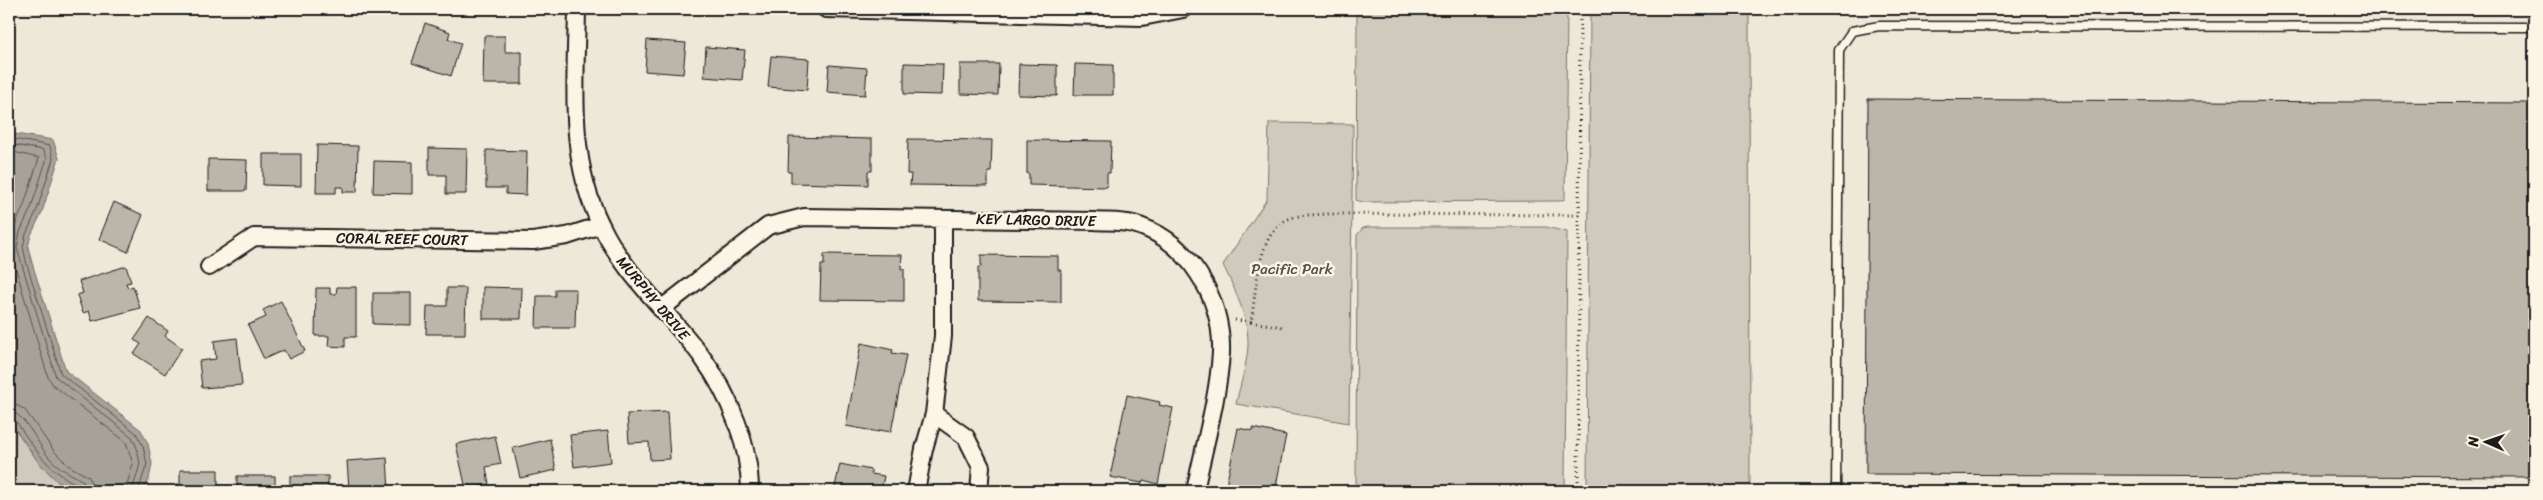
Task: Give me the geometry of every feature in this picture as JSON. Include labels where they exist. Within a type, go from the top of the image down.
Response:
[{"type":"street","name":"MURPHY DRIVE","points":[[577,9],[576,139],[583,179],[601,225],[628,269],[702,356],[722,390],[740,435],[750,491]]},
{"type":"street","points":[[826,9],[1142,17],[1183,9]]},
{"type":"street","name":"KEY LARGO DRIVE","points":[[662,309],[768,226],[804,217],[1095,221],[1133,224],[1162,237],[1190,260],[1208,289],[1216,319],[1221,351],[1217,385],[1195,491]]},
{"type":"street","points":[[916,491],[924,450],[934,414],[943,336],[944,219]]},
{"type":"street","name":"CORAL REEF COURT","points":[[209,267],[254,237],[533,241],[567,236],[601,225]]},
{"type":"street","points":[[934,414],[966,437],[981,467],[979,491]]},
{"type":"lane","points":[[1836,491],[1839,50],[1852,31],[1879,26],[2534,27]]},
{"type":"path","points":[[1578,491],[1580,9]]},
{"type":"path","points":[[1251,322],[1265,246],[1275,228],[1285,220],[1328,214],[1580,215]]},
{"type":"path","points":[[1216,319],[1284,327]]},
{"type":"green space","points":[[1357,9],[1567,9],[1565,199],[1559,201],[1362,202],[1356,200]]},
{"type":"green space","points":[[1590,9],[1749,9],[1750,491],[1587,491]]},
{"type":"green space","name":"Pacific Park","points":[[1269,123],[1353,124],[1349,423],[1236,404],[1246,360],[1248,336],[1244,315],[1223,265],[1267,199]]},
{"type":"green space","points":[[1546,227],[1567,232],[1565,491],[1356,491],[1357,235],[1363,228]]},
{"type":"green space","points":[[9,420],[39,463],[58,482],[80,491],[9,491]]},
{"type":"water","points":[[9,133],[53,140],[59,158],[42,212],[31,235],[28,247],[32,263],[66,371],[141,430],[148,444],[152,464],[149,479],[143,491],[80,491],[58,482],[39,463],[9,420]]},
{"type":"building","points":[[425,23],[450,32],[448,39],[461,43],[451,76],[412,63]]},
{"type":"building","points":[[484,36],[505,36],[505,52],[522,52],[522,84],[483,84]]},
{"type":"building","points":[[647,40],[686,43],[683,74],[645,71]]},
{"type":"building","points":[[706,47],[745,50],[742,80],[704,77]]},
{"type":"building","points":[[771,56],[809,59],[807,90],[768,87]]},
{"type":"building","points":[[904,63],[943,64],[942,95],[904,94]]},
{"type":"building","points":[[960,64],[999,64],[998,95],[960,94]]},
{"type":"building","points":[[1019,64],[1057,65],[1057,96],[1018,95]]},
{"type":"building","points":[[1075,64],[1113,65],[1113,95],[1074,95]]},
{"type":"building","points":[[829,65],[867,68],[865,95],[827,92]]},
{"type":"building","points":[[1868,99],[2534,103],[2534,477],[1866,474]]},
{"type":"building","points":[[789,137],[872,139],[872,171],[868,171],[868,185],[791,183],[791,172],[788,172]]},
{"type":"building","points":[[908,139],[992,140],[991,172],[988,172],[988,186],[910,185],[911,174],[907,174]]},
{"type":"building","points":[[1027,140],[1111,141],[1110,173],[1107,173],[1107,187],[1029,185],[1029,174],[1027,174]]},
{"type":"building","points":[[317,145],[358,146],[357,192],[343,192],[343,187],[336,187],[336,193],[316,193]]},
{"type":"building","points":[[429,148],[467,149],[466,194],[446,194],[446,175],[429,175]]},
{"type":"building","points":[[486,150],[527,151],[526,195],[506,194],[506,188],[486,188]]},
{"type":"building","points":[[263,154],[301,154],[301,186],[263,185]]},
{"type":"building","points":[[208,159],[247,160],[246,191],[208,191]]},
{"type":"building","points":[[374,161],[412,162],[412,194],[373,193]]},
{"type":"building","points":[[114,202],[143,215],[128,252],[99,239]]},
{"type":"building","points":[[824,254],[902,255],[901,269],[904,269],[904,301],[820,300],[821,265],[824,265]]},
{"type":"building","points":[[981,255],[1058,256],[1058,270],[1061,270],[1061,302],[978,301],[978,267],[981,267]]},
{"type":"building","points":[[126,266],[131,282],[126,283],[128,288],[133,286],[140,308],[92,321],[89,311],[83,313],[77,295],[83,293],[79,281]]},
{"type":"building","points":[[337,287],[356,287],[356,337],[345,337],[345,347],[328,346],[329,336],[315,336],[316,288],[330,288],[330,294],[336,294]]},
{"type":"building","points":[[483,287],[522,288],[521,319],[483,319]]},
{"type":"building","points":[[447,288],[466,288],[465,334],[426,334],[427,306],[447,306]]},
{"type":"building","points":[[555,289],[576,289],[575,328],[536,328],[537,296],[555,296]]},
{"type":"building","points":[[373,293],[411,293],[411,325],[373,324]]},
{"type":"building","points":[[281,301],[305,351],[289,359],[284,350],[264,359],[248,325],[266,317],[263,310]]},
{"type":"building","points":[[149,318],[168,331],[165,336],[182,348],[165,374],[134,354],[141,344],[134,340]]},
{"type":"building","points":[[237,338],[242,385],[202,388],[199,361],[216,359],[214,341]]},
{"type":"building","points":[[861,343],[893,350],[892,353],[906,355],[891,432],[880,430],[879,432],[846,426]]},
{"type":"building","points":[[1127,395],[1160,402],[1159,405],[1173,408],[1158,484],[1143,480],[1142,483],[1110,477]]},
{"type":"building","points":[[667,412],[670,459],[650,460],[649,442],[629,443],[627,414]]},
{"type":"building","points":[[1238,428],[1253,431],[1253,428],[1286,435],[1275,491],[1225,491]]},
{"type":"building","points":[[608,431],[611,462],[574,467],[570,435]]},
{"type":"building","points":[[495,436],[501,464],[486,467],[489,484],[466,489],[456,444]]},
{"type":"building","points":[[550,439],[556,470],[520,478],[513,448]]},
{"type":"building","points":[[387,458],[389,491],[369,491],[369,488],[349,489],[347,461]]},
{"type":"building","points":[[840,464],[871,470],[871,474],[884,476],[881,491],[834,491]]},
{"type":"building","points":[[180,470],[218,470],[218,491],[180,491]]},
{"type":"building","points":[[237,476],[275,476],[275,491],[237,491]]},
{"type":"building","points":[[290,476],[328,476],[328,491],[290,491]]}]
